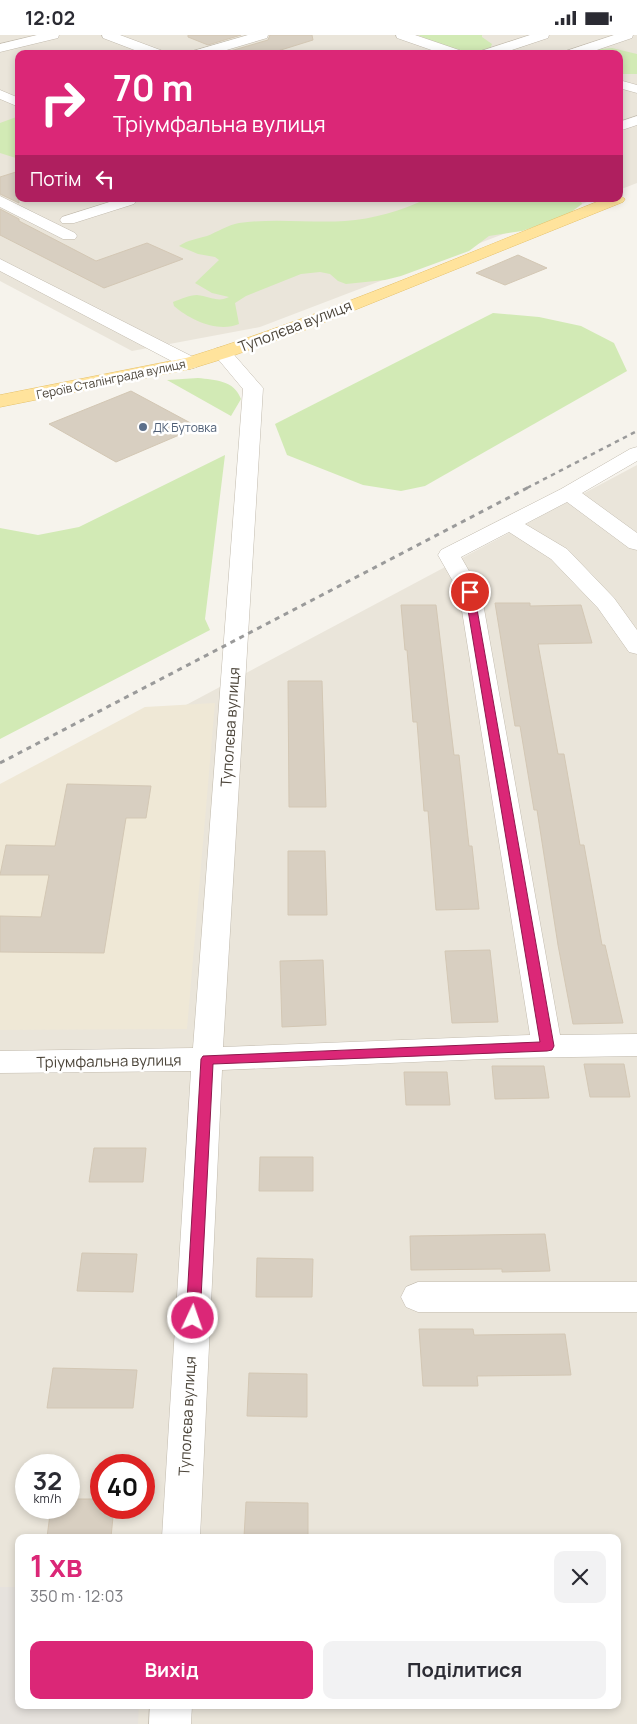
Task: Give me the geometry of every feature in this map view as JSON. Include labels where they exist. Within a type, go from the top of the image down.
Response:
[{"type":"main road","name":"Туполєва вулиця","points":[[222,353],[294,328],[605,202]]},
{"type":"main road","name":"Героїв Сталінграда вулиця","points":[[0,401],[190,363],[222,353]]},
{"type":"street","points":[[0,48],[53,35]]},
{"type":"street","points":[[108,35],[148,50]]},
{"type":"street","points":[[123,40],[141,35]]},
{"type":"street","points":[[211,50],[262,35]]},
{"type":"street","points":[[402,35],[444,50]]},
{"type":"street","points":[[498,50],[543,35]]},
{"type":"street","points":[[583,50],[627,35]]},
{"type":"street","points":[[600,44],[628,51]]},
{"type":"street","points":[[623,85],[637,89]]},
{"type":"street","points":[[0,94],[15,101]]},
{"type":"street","points":[[623,111],[637,116]]},
{"type":"street","points":[[623,125],[637,120]]},
{"type":"street","points":[[0,199],[15,193]]},
{"type":"street","points":[[0,199],[68,228],[126,202]]},
{"type":"street","points":[[0,264],[190,363]]},
{"type":"street","name":"Туполєва вулиця","points":[[181,1534],[207,1059],[254,387],[222,353]]},
{"type":"street","points":[[547,1046],[470,592],[449,555],[568,493],[637,453]]},
{"type":"street","points":[[568,493],[637,543]]},
{"type":"street","points":[[510,524],[559,553],[606,603],[637,647]]},
{"type":"street","name":"Тріумфальна вулиця","points":[[0,1062],[207,1059],[547,1046],[637,1045]]},
{"type":"street","points":[[418,1297],[637,1297]]},
{"type":"street","points":[[170,1724],[171,1709]]},
{"type":"shaded area","points":[[0,35],[637,35],[637,183],[623,188],[623,50],[15,50],[15,202],[587,202],[260,327],[132,351],[0,281]]},
{"type":"shaded area","points":[[637,465],[637,1724],[0,1724],[0,804]]},
{"type":"shaded area","points":[[215,703],[187,1029],[0,1030],[0,784],[145,707]]},
{"type":"shaded area","points":[[0,1587],[15,1587],[15,1709],[139,1709],[138,1724],[0,1724]]},
{"type":"green space","points":[[418,35],[482,35],[492,44],[490,49],[486,50],[462,50],[444,46]]},
{"type":"green space","points":[[612,48],[620,50],[591,50]]},
{"type":"green space","points":[[623,51],[637,54],[637,74],[623,74]]},
{"type":"green space","points":[[15,117],[15,158],[0,153],[0,123]]},
{"type":"green space","points":[[419,202],[581,202],[582,204],[566,216],[522,231],[489,236],[469,251],[385,280],[346,284],[338,281],[330,274],[320,272],[301,274],[246,296],[235,303],[239,324],[231,326],[222,327],[205,324],[188,316],[174,306],[173,302],[194,295],[217,299],[229,297],[212,293],[195,283],[219,260],[215,257],[198,254],[179,246],[186,242],[239,223],[355,220],[387,214]]},
{"type":"green space","points":[[493,313],[539,317],[581,326],[614,343],[627,371],[425,486],[401,491],[363,485],[287,455],[275,424]]},
{"type":"green space","points":[[198,378],[223,382],[234,388],[241,399],[231,416],[167,380]]},
{"type":"green space","points":[[225,455],[205,619],[210,630],[0,739],[0,528],[38,535],[79,527]]},
{"type":"building","points":[[188,35],[241,35],[208,45],[188,37]]},
{"type":"building","points":[[270,35],[312,35],[313,40],[281,50],[234,50],[268,40]]},
{"type":"building","points":[[15,172],[15,201],[0,194],[0,177]]},
{"type":"building","points":[[0,209],[19,219],[19,221],[96,261],[147,243],[183,259],[104,288],[0,235]]},
{"type":"building","points":[[518,255],[547,268],[505,285],[476,273]]},
{"type":"building","name":"ДК Бутовка","points":[[131,391],[198,427],[116,462],[49,424]]},
{"type":"building","points":[[495,603],[530,603],[530,606],[581,605],[592,643],[538,644],[558,754],[564,754],[580,845],[584,845],[602,945],[605,945],[623,1023],[573,1024],[558,945],[537,810],[534,810],[520,726],[515,726]]},
{"type":"building","points":[[401,605],[436,605],[454,755],[459,755],[469,846],[472,846],[479,909],[436,910],[428,811],[424,811],[417,722],[413,722]]},
{"type":"building","points":[[288,681],[322,681],[326,807],[289,807]]},
{"type":"building","points":[[67,784],[151,786],[146,818],[126,818],[104,953],[0,952],[0,916],[41,917],[49,875],[0,875],[6,845],[55,846]]},
{"type":"building","points":[[288,851],[325,851],[327,915],[288,915]]},
{"type":"building","points":[[490,950],[498,1022],[452,1023],[445,951]]},
{"type":"building","points":[[323,960],[326,1025],[282,1027],[280,961]]},
{"type":"building","points":[[584,1064],[624,1064],[630,1097],[590,1097]]},
{"type":"building","points":[[492,1066],[544,1066],[549,1098],[495,1099]]},
{"type":"building","points":[[404,1072],[447,1072],[450,1105],[406,1105]]},
{"type":"building","points":[[94,1148],[146,1148],[143,1182],[89,1182]]},
{"type":"building","points":[[260,1157],[313,1157],[313,1191],[259,1191]]},
{"type":"building","points":[[545,1234],[550,1271],[502,1272],[502,1269],[411,1270],[410,1236]]},
{"type":"building","points":[[82,1253],[137,1254],[133,1292],[77,1291]]},
{"type":"building","points":[[257,1258],[313,1259],[312,1297],[256,1297]]},
{"type":"building","points":[[419,1329],[473,1329],[474,1335],[565,1334],[571,1375],[477,1376],[478,1386],[423,1386]]},
{"type":"building","points":[[53,1368],[137,1370],[133,1408],[47,1408]]},
{"type":"building","points":[[249,1373],[307,1374],[307,1417],[247,1416]]},
{"type":"building","points":[[80,1499],[90,1499],[90,1519],[113,1519],[111,1534],[47,1534],[49,1519],[80,1519]]},
{"type":"building","points":[[246,1502],[308,1503],[308,1534],[244,1534]]},
{"type":"railway","points":[[527,488],[637,431]]},
{"type":"railway","points":[[0,763],[529,487]]},
{"type":"place","name":"ДК Бутовка","points":[[143,427]]},
{"type":"route","points":[[193,1318],[207,1059],[547,1046],[470,592]]}]
